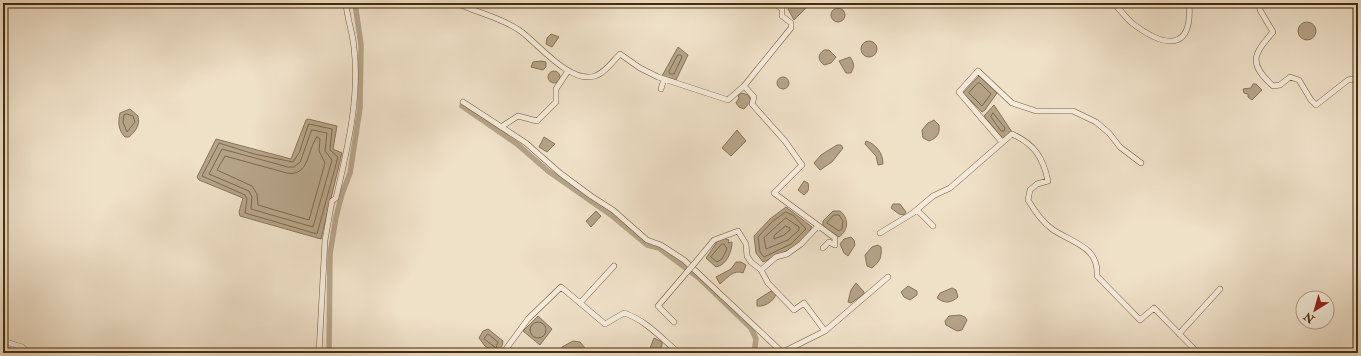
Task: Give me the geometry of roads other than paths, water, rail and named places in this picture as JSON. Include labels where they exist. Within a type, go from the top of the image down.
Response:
[{"type":"street","points":[[319,353],[325,240],[332,201],[336,198],[346,152],[354,94],[354,48],[346,3]]},
{"type":"street","points":[[457,3],[469,9],[480,11],[497,18],[518,29],[568,71],[578,76],[595,76],[608,67],[620,54],[640,68],[664,79],[728,100],[744,86],[791,28],[791,23],[782,16],[782,9],[775,3]]},
{"type":"street","points":[[1113,3],[1131,22],[1154,38],[1174,41],[1182,37],[1188,29],[1189,3]]},
{"type":"street","points":[[1259,3],[1260,10],[1273,32],[1260,46],[1255,62],[1261,75],[1273,86],[1280,85],[1290,77],[1299,80],[1316,105],[1348,80],[1358,78]]},
{"type":"street","points":[[501,127],[518,116],[537,121],[556,102],[556,89],[568,71]]},
{"type":"street","points":[[1002,142],[959,92],[978,71],[1012,103],[1036,111],[1073,111],[1096,122],[1109,133],[1120,147],[1141,164]]},
{"type":"street","points":[[661,89],[664,79]]},
{"type":"street","points":[[744,86],[754,97],[752,104],[785,141],[802,165],[774,193],[835,238],[835,245],[829,242],[823,248]]},
{"type":"street","points":[[463,102],[526,143],[560,173],[613,210],[647,240],[661,244],[696,270],[783,353],[825,331],[888,277]]},
{"type":"street","points":[[880,233],[917,210],[933,196],[950,188],[1012,134],[1030,143],[1039,154],[1045,167],[1048,181],[1037,184],[1030,190],[1028,200],[1033,209],[1052,229],[1071,239],[1094,256],[1098,266],[1097,276],[1140,320],[1147,312],[1154,308],[1198,353]]},
{"type":"street","points":[[917,210],[933,226]]},
{"type":"street","points":[[761,270],[776,257],[787,254],[801,244],[818,226]]},
{"type":"street","points":[[674,322],[658,306],[714,240],[738,231],[746,244],[747,256],[751,262],[761,270],[768,283],[794,310],[804,303],[825,331]]},
{"type":"street","points":[[580,303],[614,266]]},
{"type":"street","points":[[502,353],[528,319],[561,287],[605,324],[624,313],[633,316],[679,353]]},
{"type":"street","points":[[1179,334],[1220,289]]},
{"type":"street","points":[[3,341],[22,347],[29,353]]},
{"type":"water","points":[[793,3],[808,3],[807,7],[794,20],[788,9]]},
{"type":"water","points":[[835,8],[841,8],[845,12],[845,18],[841,22],[835,22],[831,18],[831,12]]},
{"type":"water","points":[[1307,22],[1313,25],[1316,31],[1313,37],[1307,40],[1301,37],[1298,31],[1301,25]]},
{"type":"water","points":[[551,34],[559,37],[552,47],[546,44],[547,38]]},
{"type":"water","points":[[869,41],[876,46],[877,49],[872,56],[869,57],[862,52],[861,49],[866,42]]},
{"type":"water","points":[[678,47],[688,55],[676,80],[662,76]]},
{"type":"water","points":[[824,50],[829,50],[836,57],[831,63],[824,65],[820,61],[819,56]]},
{"type":"water","points":[[850,57],[853,63],[853,68],[851,73],[846,73],[839,61]]},
{"type":"water","points":[[533,62],[546,62],[546,67],[543,70],[531,67]]},
{"type":"water","points":[[556,71],[559,72],[559,82],[552,83],[549,82],[548,75],[549,72]]},
{"type":"water","points":[[979,76],[997,93],[982,112],[963,93]]},
{"type":"water","points":[[783,77],[787,79],[789,83],[787,87],[783,89],[779,87],[777,83],[779,79]]},
{"type":"water","points":[[1253,84],[1256,84],[1262,90],[1252,100],[1248,97],[1248,94],[1244,93],[1243,89],[1251,88]]},
{"type":"water","points":[[742,93],[748,95],[751,101],[744,109],[739,107],[736,103],[739,98],[738,95]]},
{"type":"water","points":[[994,105],[1012,132],[1003,139],[984,116]]},
{"type":"water","points":[[130,109],[138,116],[137,128],[129,137],[125,137],[120,129],[119,116],[120,113]]},
{"type":"water","points":[[308,119],[337,126],[333,149],[342,153],[321,239],[240,216],[239,212],[243,198],[199,180],[197,177],[216,139],[291,159],[306,120]]},
{"type":"water","points":[[934,120],[939,125],[939,131],[936,137],[929,141],[923,138],[922,130],[928,123]]},
{"type":"water","points":[[737,130],[746,141],[731,156],[722,148]]},
{"type":"water","points":[[544,137],[555,144],[547,152],[539,147]]},
{"type":"water","points":[[866,141],[873,144],[878,150],[882,156],[883,164],[878,165],[876,156],[865,144]]},
{"type":"water","points":[[837,145],[841,145],[843,148],[832,162],[820,170],[814,163],[821,155]]},
{"type":"water","points":[[804,181],[808,183],[808,191],[804,195],[798,190]]},
{"type":"water","points":[[893,204],[900,204],[906,212],[904,215],[899,214],[891,208]]},
{"type":"water","points":[[786,207],[812,227],[806,237],[793,248],[763,262],[756,253],[754,236],[770,219]]},
{"type":"water","points":[[596,211],[601,216],[591,227],[586,221]]},
{"type":"water","points":[[833,211],[840,211],[845,217],[847,224],[845,231],[839,237],[823,226],[823,221]]},
{"type":"water","points":[[851,237],[854,240],[855,245],[848,256],[844,253],[840,244],[844,239]]},
{"type":"water","points":[[723,238],[729,240],[728,243],[732,242],[731,249],[726,261],[720,266],[716,267],[706,258],[717,242]]},
{"type":"water","points":[[878,245],[881,247],[881,257],[872,268],[867,266],[865,255],[872,247]]},
{"type":"water","points":[[736,262],[741,262],[746,265],[743,273],[734,273],[720,284],[716,277],[731,269]]},
{"type":"water","points":[[856,283],[864,294],[851,303],[848,302],[851,290]]},
{"type":"water","points":[[908,286],[917,291],[917,295],[910,300],[904,297],[901,292]]},
{"type":"water","points":[[952,288],[956,290],[958,297],[950,302],[945,302],[937,298],[940,293]]},
{"type":"water","points":[[771,291],[776,294],[773,299],[766,304],[757,306],[757,300]]},
{"type":"water","points":[[960,315],[965,317],[967,320],[962,330],[957,331],[946,325],[945,321],[949,316]]},
{"type":"water","points":[[538,316],[552,329],[540,345],[523,331]]},
{"type":"water","points":[[488,329],[503,341],[502,346],[496,353],[485,346],[479,338],[483,331]]},
{"type":"water","points":[[654,338],[662,342],[662,346],[657,353],[648,353]]},
{"type":"water","points":[[573,341],[580,342],[585,348],[584,353],[561,353],[562,347]]},
{"type":"waterway","points":[[329,353],[330,254],[336,217],[342,194],[350,173],[360,108],[361,45],[355,3]]},
{"type":"waterway","points":[[462,106],[517,144],[548,171],[611,215],[647,245],[659,248],[699,278],[751,328],[756,339],[754,353]]}]
